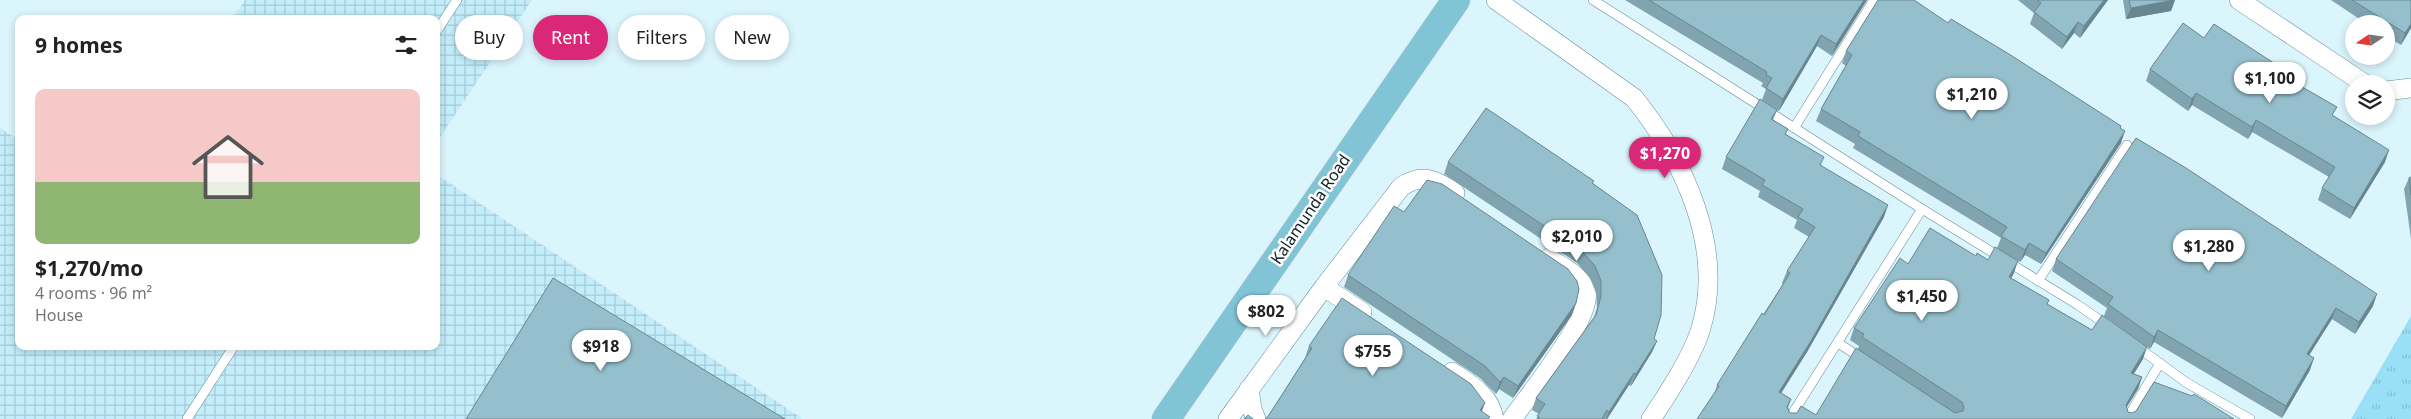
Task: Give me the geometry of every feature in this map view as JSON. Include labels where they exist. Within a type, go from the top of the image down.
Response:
[{"type":"main road","name":"Kalamunda Road","points":[[1166,419],[1456,0]]},
{"type":"street","points":[[1496,0],[1634,98],[1651,119],[1668,147],[1702,224],[1707,254],[1707,292],[1701,329],[1684,363],[1651,419]]},
{"type":"street","points":[[2240,0],[2348,75]]},
{"type":"street","points":[[2395,91],[2411,88]]},
{"type":"street","points":[[1228,419],[1324,286],[1389,199],[1401,187],[1414,178],[1428,179],[1443,185],[1467,201]]},
{"type":"street","points":[[1512,419],[1572,334],[1586,307],[1586,293],[1581,281],[1531,245]]},
{"type":"street","points":[[1324,286],[1379,324]]},
{"type":"street","points":[[1434,360],[1474,387],[1486,398],[1492,409],[1494,419]]},
{"type":"street","points":[[1250,389],[1252,409],[1256,419]]},
{"type":"lane","points":[[440,26],[457,0]]},
{"type":"lane","points":[[1593,0],[2116,331]]},
{"type":"lane","points":[[1794,128],[1874,0]]},
{"type":"lane","points":[[2038,280],[2128,145]]},
{"type":"lane","points":[[1789,419],[1922,209]]},
{"type":"lane","points":[[2130,342],[2187,383],[2250,419]]},
{"type":"lane","points":[[1838,343],[1870,364]]},
{"type":"lane","points":[[187,419],[231,350]]},
{"type":"lane","points":[[2126,419],[2160,363]]},
{"type":"shaded area","points":[[245,0],[532,0],[522,15],[455,15],[455,60],[492,60],[440,137],[440,15],[235,15]]},
{"type":"shaded area","points":[[0,128],[15,137],[15,350],[440,350],[440,177],[803,419],[0,419]]},
{"type":"green space","points":[[2411,316],[2411,419],[2351,419]]},
{"type":"building","points":[[1649,0],[1864,0],[1836,44],[1821,35],[1783,99],[1766,88],[1772,78],[1766,75],[1767,72]]},
{"type":"building","points":[[1878,0],[1914,0],[1948,23],[1951,19],[2121,126],[2120,128],[2125,131],[2046,253],[2029,243],[2025,250],[2001,236],[2007,227],[1858,136],[1860,132],[1821,109],[1852,55],[1846,51]]},
{"type":"building","points":[[2037,0],[2104,0],[2084,26],[2078,22],[2067,37],[2034,12],[2041,3]]},
{"type":"building","points":[[2129,0],[2174,0],[2131,8]]},
{"type":"building","points":[[2352,0],[2411,0],[2411,24],[2405,33],[2395,27],[2395,15],[2376,15]]},
{"type":"building","points":[[2183,23],[2204,38],[2214,24],[2286,71],[2283,76],[2337,107],[2332,115],[2345,123],[2345,125],[2348,125],[2389,150],[2354,208],[2322,188],[2335,167],[2256,120],[2252,127],[2196,93],[2192,99],[2150,69]]},
{"type":"building","points":[[1760,99],[1777,110],[1771,119],[1788,129],[1785,134],[1824,157],[1820,165],[1888,205],[1811,341],[1779,392],[1791,399],[1787,407],[1790,413],[1797,413],[1801,406],[1816,415],[1856,348],[1955,413],[1963,411],[1962,402],[1862,337],[1864,334],[1854,328],[1900,258],[1908,264],[1930,228],[1976,256],[1977,253],[1988,260],[1995,247],[2018,261],[2009,277],[2049,300],[2047,304],[2092,330],[2102,315],[2147,347],[2131,373],[2142,377],[2126,405],[2128,412],[2136,411],[2154,382],[2192,396],[2194,394],[2234,419],[1697,419],[1719,386],[1717,385],[1762,313],[1764,315],[1790,273],[1787,271],[1815,227],[1798,217],[1803,209],[1762,185],[1765,180],[1726,157]]},
{"type":"building","points":[[1486,108],[1594,181],[1592,183],[1637,215],[1662,275],[1661,315],[1654,339],[1657,341],[1636,374],[1634,373],[1609,412],[1607,410],[1602,419],[1539,419],[1537,416],[1545,404],[1536,398],[1596,315],[1601,296],[1601,281],[1595,266],[1582,251],[1448,162]]},
{"type":"building","points":[[2136,138],[2186,168],[2377,294],[2359,322],[2336,308],[2307,354],[2314,358],[2286,406],[2158,330],[2154,337],[2108,304],[2113,297],[2056,259]]},
{"type":"building","points":[[2411,177],[2411,195],[2409,178]]},
{"type":"building","points":[[1427,180],[1442,184],[1568,269],[1577,281],[1579,289],[1576,303],[1518,386],[1504,377],[1500,382],[1485,366],[1348,275],[1394,206],[1404,212]]},
{"type":"building","points":[[553,278],[785,419],[466,419]]},
{"type":"building","points":[[1342,298],[1471,384],[1485,403],[1480,410],[1490,417],[1488,419],[1265,419],[1312,348],[1309,346]]},
{"type":"building","points":[[1248,415],[1253,419],[1244,419]]}]
